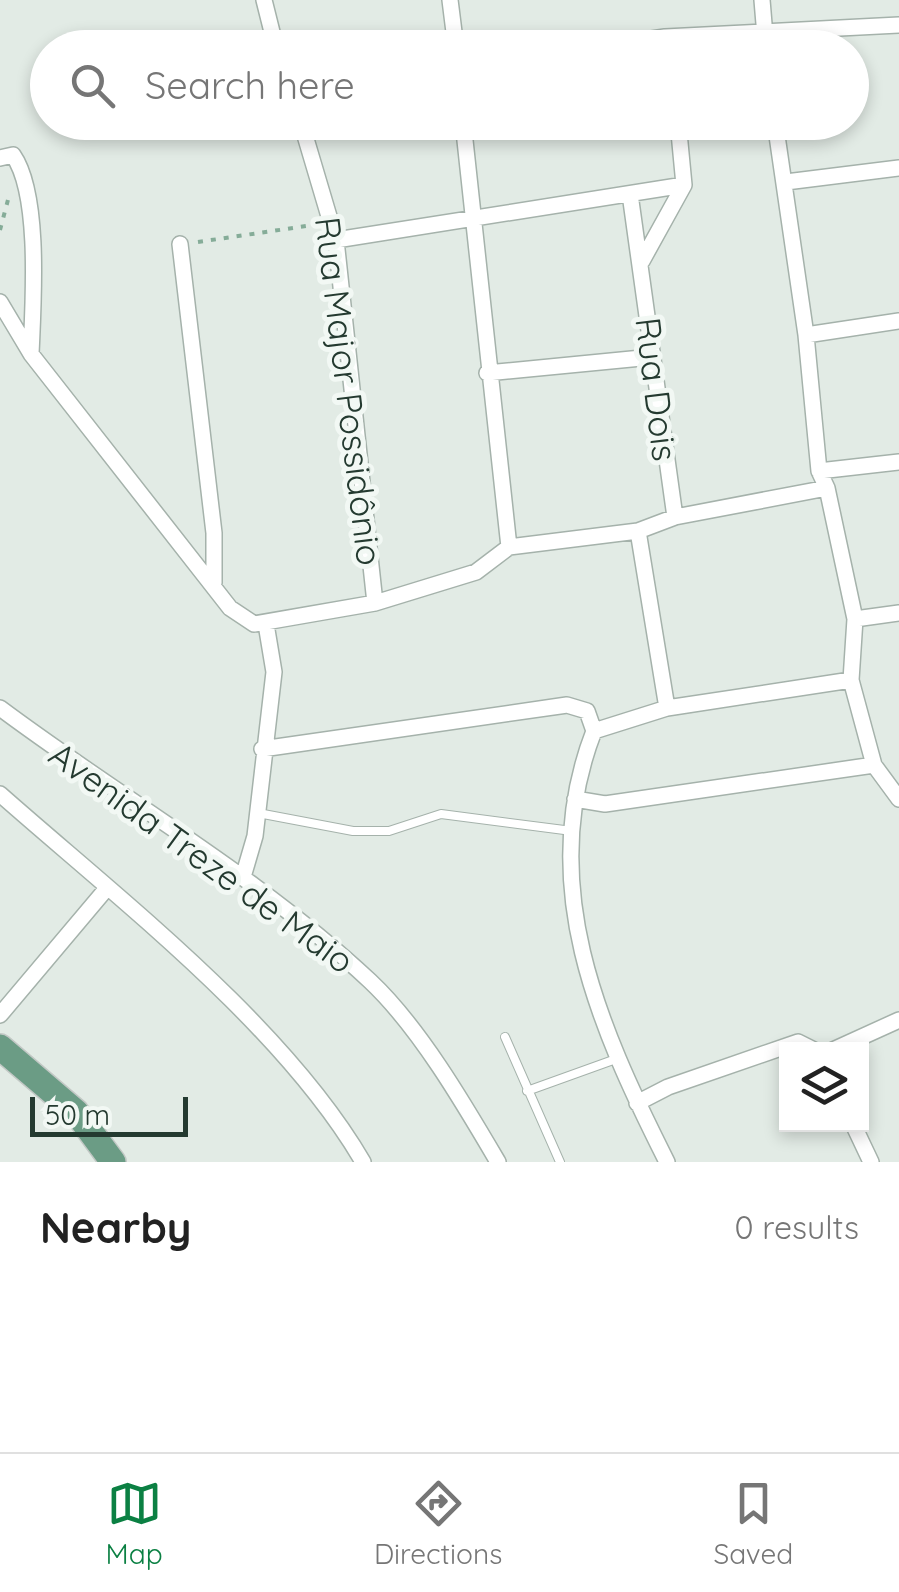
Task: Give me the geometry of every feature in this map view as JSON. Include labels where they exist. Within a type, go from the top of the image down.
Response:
[{"type":"main road","points":[[0,1046],[76,1112],[113,1162]]},
{"type":"street","points":[[264,0],[272,30]]},
{"type":"street","points":[[450,0],[454,30]]},
{"type":"street","points":[[762,0],[765,30]]},
{"type":"street","points":[[846,30],[899,24]]},
{"type":"street","name":"Rua Major Possidônio","points":[[307,140],[336,240],[375,603]]},
{"type":"street","points":[[465,140],[508,547]]},
{"type":"street","points":[[642,261],[684,185],[682,140]]},
{"type":"street","points":[[778,140],[806,335],[819,471],[827,488],[855,619],[851,680],[874,765],[896,789]]},
{"type":"street","points":[[0,158],[14,156],[22,168],[34,259],[31,354]]},
{"type":"street","points":[[786,182],[899,168]]},
{"type":"street","points":[[336,240],[684,185]]},
{"type":"street","name":"Rua Dois","points":[[630,194],[674,517]]},
{"type":"street","points":[[180,244],[214,533],[214,584]]},
{"type":"street","points":[[0,302],[31,354],[230,608],[254,624],[375,603],[476,572],[508,547],[638,531],[674,517],[827,488]]},
{"type":"street","points":[[806,335],[899,322]]},
{"type":"street","points":[[487,372],[652,357]]},
{"type":"street","points":[[819,471],[899,462]]},
{"type":"street","points":[[638,531],[667,708]]},
{"type":"street","points":[[855,619],[899,612]]},
{"type":"street","points":[[243,877],[258,813],[262,748],[274,672],[266,624]]},
{"type":"street","points":[[594,731],[667,708],[851,680]]},
{"type":"street","points":[[262,748],[568,705],[587,711],[594,731],[576,778],[568,851],[578,942],[604,1030],[668,1162]]},
{"type":"street","name":"Avenida Treze de Maio","points":[[0,708],[243,877],[372,983],[456,1091],[498,1162]]},
{"type":"street","points":[[576,799],[605,804],[874,765]]},
{"type":"street","name":"Avenida Treze de Maio","points":[[0,794],[253,1023],[336,1117],[362,1162]]},
{"type":"street","points":[[0,1016],[107,888]]},
{"type":"street","points":[[851,1042],[899,1020]]},
{"type":"street","points":[[637,1102],[668,1087],[779,1049]]},
{"type":"street","points":[[857,1132],[870,1162]]},
{"type":"lane","points":[[258,813],[354,831],[389,831],[441,814],[572,831]]},
{"type":"lane","points":[[506,1036],[560,1162]]},
{"type":"lane","points":[[527,1091],[616,1058]]},
{"type":"path","points":[[180,244],[332,222]]}]
